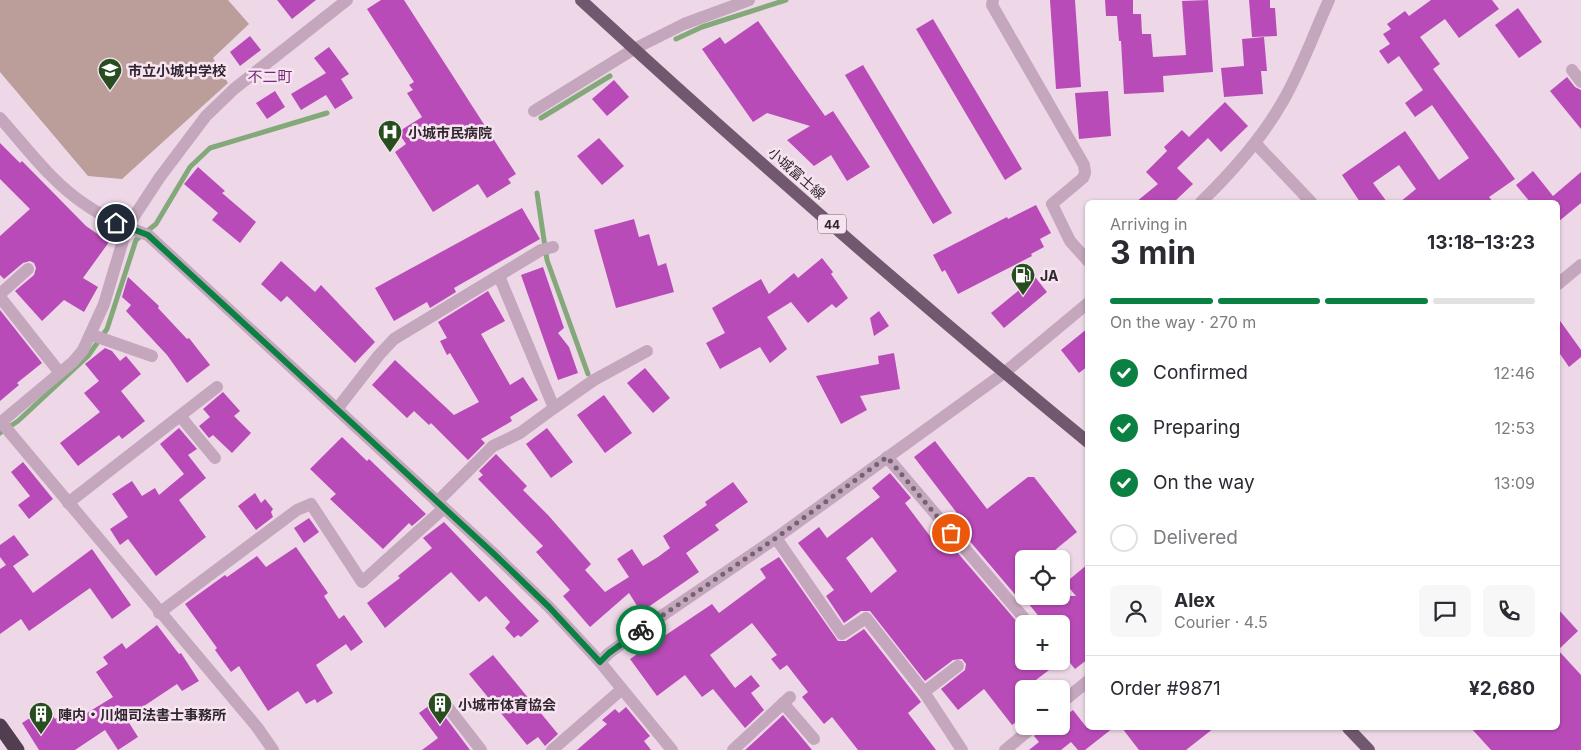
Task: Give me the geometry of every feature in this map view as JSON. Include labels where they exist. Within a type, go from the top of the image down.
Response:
[{"type":"highway","points":[[0,726],[17,750]]},
{"type":"main road","name":"小城富士線","points":[[581,0],[634,49],[1004,373],[1085,440]]},
{"type":"main road","points":[[1350,730],[1369,750]]},
{"type":"street","points":[[273,750],[257,727],[0,423],[60,373],[83,350],[92,335],[160,177],[206,116],[234,89],[347,0]]},
{"type":"street","points":[[534,112],[634,49],[684,24],[749,0]]},
{"type":"street","points":[[992,0],[992,5],[1084,164],[1086,173],[1083,178],[1052,204],[1070,241],[1085,258]]},
{"type":"street","points":[[1203,200],[1256,144],[1284,100],[1329,0]]},
{"type":"street","points":[[1572,70],[1581,82]]},
{"type":"street","points":[[0,118],[58,183],[85,205],[137,231],[337,409],[441,505],[549,607],[600,662],[672,750]]},
{"type":"street","points":[[1256,144],[1309,200]]},
{"type":"street","points":[[337,409],[394,339],[547,248]]},
{"type":"street","points":[[1560,282],[1581,265]]},
{"type":"street","points":[[28,269],[0,295],[60,373]]},
{"type":"street","points":[[500,276],[554,408]]},
{"type":"street","points":[[600,662],[638,632],[776,538],[1004,373],[1085,306]]},
{"type":"street","points":[[92,335],[152,356]]},
{"type":"street","points":[[159,613],[297,510],[311,504],[362,582],[441,505],[493,446],[520,433],[594,380],[647,351]]},
{"type":"street","points":[[68,503],[217,387]]},
{"type":"street","points":[[180,416],[215,458]]},
{"type":"street","points":[[887,457],[1021,615]]},
{"type":"street","points":[[776,538],[842,634],[866,618],[924,692],[962,750]]},
{"type":"street","points":[[924,692],[958,666]]},
{"type":"street","points":[[1070,696],[1085,683]]},
{"type":"street","points":[[552,750],[621,690]]},
{"type":"street","points":[[733,750],[787,700],[814,739]]},
{"type":"street","points":[[443,701],[481,750]]},
{"type":"street","points":[[1005,750],[1023,735]]},
{"type":"shaded area","name":"市立小城中学校","points":[[0,0],[228,0],[249,24],[213,58],[228,83],[122,179],[88,176],[0,72]]},
{"type":"building","points":[[277,0],[316,0],[292,19]]},
{"type":"building","points":[[381,0],[404,0],[516,174],[508,179],[511,183],[487,198],[478,184],[433,212],[395,152],[406,144],[398,132],[422,117],[407,93],[413,90],[409,85],[414,82],[367,9]]},
{"type":"building","points":[[1050,0],[1075,0],[1081,87],[1056,89]]},
{"type":"building","points":[[1105,0],[1133,0],[1133,14],[1141,14],[1142,34],[1151,34],[1153,57],[1186,55],[1182,1],[1208,0],[1213,72],[1163,76],[1164,92],[1124,94],[1121,41],[1119,41],[1117,16],[1106,16]]},
{"type":"building","points":[[1249,0],[1270,0],[1270,8],[1275,8],[1277,36],[1252,37]]},
{"type":"building","points":[[1431,0],[1492,0],[1499,9],[1459,38],[1445,19],[1420,37],[1440,64],[1433,69],[1515,179],[1489,197],[1491,200],[1402,200],[1416,189],[1399,165],[1373,183],[1386,200],[1359,200],[1342,175],[1405,131],[1439,180],[1469,158],[1432,105],[1415,117],[1405,103],[1423,90],[1399,56],[1388,64],[1379,51],[1390,44],[1383,34],[1391,29],[1387,24],[1405,11],[1409,16]]},
{"type":"building","points":[[1518,8],[1542,42],[1519,58],[1495,25]]},
{"type":"building","points":[[933,19],[1022,169],[1005,180],[916,29]]},
{"type":"building","points":[[758,21],[825,116],[833,111],[870,167],[847,181],[831,155],[814,166],[787,140],[810,126],[767,113],[753,122],[702,49],[720,37],[725,44]]},
{"type":"building","points":[[250,36],[261,50],[240,66],[230,52]]},
{"type":"building","points":[[1264,37],[1267,71],[1261,71],[1263,94],[1224,97],[1221,68],[1244,66],[1242,39]]},
{"type":"building","points":[[329,47],[349,74],[341,79],[353,98],[335,109],[326,95],[301,110],[291,94],[326,73],[314,58]]},
{"type":"building","points":[[863,65],[952,213],[933,224],[845,75]]},
{"type":"building","points":[[1567,77],[1575,87],[1581,90],[1581,129],[1550,91]]},
{"type":"building","points":[[614,80],[629,97],[607,116],[592,99]]},
{"type":"building","points":[[275,91],[285,107],[267,119],[256,103]]},
{"type":"building","points":[[1108,91],[1111,136],[1079,139],[1075,93]]},
{"type":"building","points":[[1225,102],[1248,126],[1221,152],[1208,138],[1177,168],[1193,184],[1176,200],[1138,200],[1158,184],[1146,172],[1167,151],[1164,147],[1182,130],[1189,137]]},
{"type":"building","points":[[599,138],[624,166],[602,185],[577,156]]},
{"type":"building","points":[[0,143],[20,163],[22,161],[86,226],[109,242],[83,278],[98,287],[84,312],[64,300],[42,321],[15,291],[34,275],[36,268],[34,263],[30,261],[23,263],[4,279],[0,275],[0,236],[30,209],[0,179]]},
{"type":"building","points":[[198,167],[225,191],[222,193],[256,222],[240,243],[212,220],[218,213],[184,184]]},
{"type":"building","points":[[1533,171],[1553,196],[1581,172],[1581,203],[1560,220],[1560,200],[1528,200],[1516,185]]},
{"type":"building","points":[[1036,205],[1051,233],[1040,239],[1044,247],[1031,254],[1032,256],[958,294],[945,270],[942,272],[933,255],[1007,217],[1008,219]]},
{"type":"building","points":[[522,208],[540,239],[454,288],[456,292],[430,308],[427,302],[394,321],[375,288]]},
{"type":"building","points":[[634,219],[639,237],[649,234],[658,266],[666,263],[674,292],[616,308],[594,230]]},
{"type":"building","points":[[822,258],[833,272],[831,274],[848,298],[836,308],[832,304],[808,323],[791,302],[767,317],[787,349],[770,363],[760,347],[720,369],[706,343],[725,333],[712,308],[761,279],[769,294],[794,273],[798,278]]},
{"type":"building","points":[[281,261],[315,292],[321,285],[375,342],[355,363],[287,296],[281,302],[261,284]]},
{"type":"building","points":[[543,267],[564,328],[558,333],[569,347],[578,373],[558,380],[521,275]]},
{"type":"building","points":[[128,277],[159,306],[158,308],[187,339],[189,338],[210,365],[187,383],[167,355],[126,311],[131,305],[122,297]]},
{"type":"building","points":[[1035,277],[1047,292],[1004,328],[991,313]]},
{"type":"building","points":[[488,291],[505,321],[481,334],[510,385],[523,377],[538,400],[510,417],[512,421],[481,439],[485,443],[468,460],[431,423],[429,425],[414,411],[407,418],[372,385],[395,360],[454,415],[479,402],[450,353],[447,355],[440,341],[447,338],[438,322]]},
{"type":"building","points":[[0,310],[42,363],[17,383],[19,385],[0,401]]},
{"type":"building","points":[[879,311],[889,326],[874,336],[870,318]]},
{"type":"building","points":[[1560,321],[1581,350],[1581,357],[1569,367],[1560,354]]},
{"type":"building","points":[[1085,330],[1085,368],[1079,373],[1061,350]]},
{"type":"building","points":[[105,348],[112,351],[120,361],[126,356],[141,374],[121,391],[145,421],[122,439],[119,435],[78,466],[60,443],[100,412],[84,393],[99,381],[85,364]]},
{"type":"building","points":[[894,353],[900,389],[860,396],[867,410],[841,424],[816,376],[879,364],[878,356]]},
{"type":"building","points":[[645,368],[670,398],[653,413],[627,383]]},
{"type":"building","points":[[223,392],[240,411],[234,416],[251,433],[232,453],[213,435],[209,438],[199,426],[210,417],[203,409]]},
{"type":"building","points":[[604,395],[632,433],[605,453],[577,415]]},
{"type":"building","points":[[179,428],[197,449],[188,455],[206,478],[179,500],[206,537],[156,576],[128,539],[120,545],[110,529],[128,517],[112,494],[132,481],[142,496],[155,488],[159,495],[184,474],[160,444]]},
{"type":"building","points":[[547,428],[573,462],[551,478],[526,444]]},
{"type":"building","points":[[342,437],[367,461],[369,459],[426,514],[412,526],[409,523],[383,549],[330,499],[336,494],[310,469]]},
{"type":"building","points":[[935,441],[987,509],[1028,477],[1034,477],[1077,532],[1055,550],[1015,550],[1015,594],[957,526],[963,521],[914,457]]},
{"type":"building","points":[[496,454],[527,486],[523,490],[591,564],[585,570],[605,592],[629,577],[617,559],[632,549],[643,566],[658,557],[670,548],[663,536],[707,505],[705,502],[733,482],[748,502],[715,525],[719,530],[686,553],[699,572],[641,612],[629,593],[590,627],[563,596],[570,590],[536,552],[543,546],[478,479],[483,475],[479,471]]},
{"type":"building","points":[[23,462],[53,499],[29,519],[18,505],[30,496],[11,472]]},
{"type":"building","points":[[890,473],[911,498],[905,503],[936,544],[944,537],[1015,620],[1015,670],[1049,670],[1036,680],[1015,680],[1015,723],[1012,725],[984,689],[958,710],[941,689],[965,670],[966,664],[962,659],[953,660],[925,681],[870,611],[861,611],[844,623],[826,596],[834,590],[798,543],[819,527],[827,538],[880,497],[872,488]],"holes":[[[872,537],[897,571],[871,593],[846,558]]]},
{"type":"building","points":[[255,493],[261,503],[265,499],[273,509],[271,512],[273,517],[256,530],[238,506]]},
{"type":"building","points":[[309,518],[319,532],[304,543],[294,528]]},
{"type":"building","points":[[444,522],[539,621],[521,637],[518,635],[514,638],[505,628],[510,622],[486,596],[479,602],[451,572],[385,628],[367,603],[400,578],[398,576],[432,548],[423,538]]},
{"type":"building","points":[[14,535],[29,555],[13,566],[33,593],[92,549],[131,605],[112,619],[90,588],[29,631],[21,619],[0,634],[0,569],[6,565],[0,557],[0,545]]},
{"type":"building","points":[[296,547],[328,593],[324,596],[339,619],[344,615],[363,642],[351,651],[346,644],[316,665],[333,693],[317,703],[315,699],[306,704],[298,691],[268,711],[239,666],[231,672],[215,650],[217,648],[185,604],[225,575],[227,577],[257,556],[266,567]]},
{"type":"building","points":[[779,557],[838,641],[846,641],[864,629],[921,702],[908,713],[936,750],[858,750],[832,717],[824,724],[802,697],[808,692],[787,665],[780,670],[771,659],[777,655],[752,623],[710,655],[735,688],[751,675],[760,686],[751,693],[764,710],[745,728],[713,689],[702,697],[685,675],[657,696],[630,659],[712,604],[719,613],[766,578],[760,569]]},
{"type":"building","points":[[1085,566],[1085,661],[1075,669],[1070,663],[1070,615],[1038,615],[1030,605],[1070,605],[1070,596],[1076,596],[1070,589],[1070,579]]},
{"type":"building","points":[[1560,611],[1578,631],[1560,648]]},
{"type":"building","points":[[157,625],[179,654],[181,653],[199,681],[182,691],[177,684],[126,718],[138,737],[118,750],[105,730],[75,750],[39,750],[22,723],[47,707],[55,719],[62,714],[69,724],[113,697],[96,672],[108,664],[103,657],[122,643],[126,649]]},
{"type":"building","points":[[1560,652],[1581,675],[1581,750],[1491,750],[1473,730],[1560,730]]},
{"type":"building","points":[[493,655],[558,734],[545,746],[538,737],[527,745],[469,674]]},
{"type":"building","name":"小城市体育協会","points":[[434,702],[470,750],[422,750],[438,738],[419,713]]},
{"type":"building","points":[[626,707],[650,736],[644,741],[651,750],[577,750],[607,724],[602,720],[615,709],[619,713]]},
{"type":"building","points":[[1073,710],[1085,725],[1085,730],[1110,730],[1085,750],[1078,750],[1071,742],[1061,750],[1029,750],[1039,742],[1034,736],[1070,735],[1070,712]]},
{"type":"building","points":[[783,715],[812,750],[745,750],[755,741]]},
{"type":"building","points":[[1124,730],[1211,730],[1186,750],[1139,750]]},
{"type":"waterway","points":[[676,39],[702,27],[786,0]]},
{"type":"waterway","points":[[541,118],[610,76]]},
{"type":"waterway","points":[[0,433],[18,421],[88,356],[107,329],[136,240],[156,224],[190,167],[210,148],[327,113]]},
{"type":"waterway","points":[[537,193],[547,260],[588,374]]},
{"type":"way so far","points":[[641,630],[776,538],[887,457],[951,533]]},
{"type":"place","name":"市立小城中学校","points":[[110,91]]},
{"type":"place","name":"小城市民病院","points":[[390,153]]},
{"type":"place","name":"JA","points":[[1023,296]]},
{"type":"place","name":"小城市体育協会","points":[[440,725]]},
{"type":"place","name":"陣内・川畑司法書士事務所","points":[[41,735]]},
{"type":"district","name":"不二町","points":[[270,76]]},
{"type":"route","points":[[116,223],[148,235],[494,554],[549,607],[600,662],[609,653],[641,630]]}]
